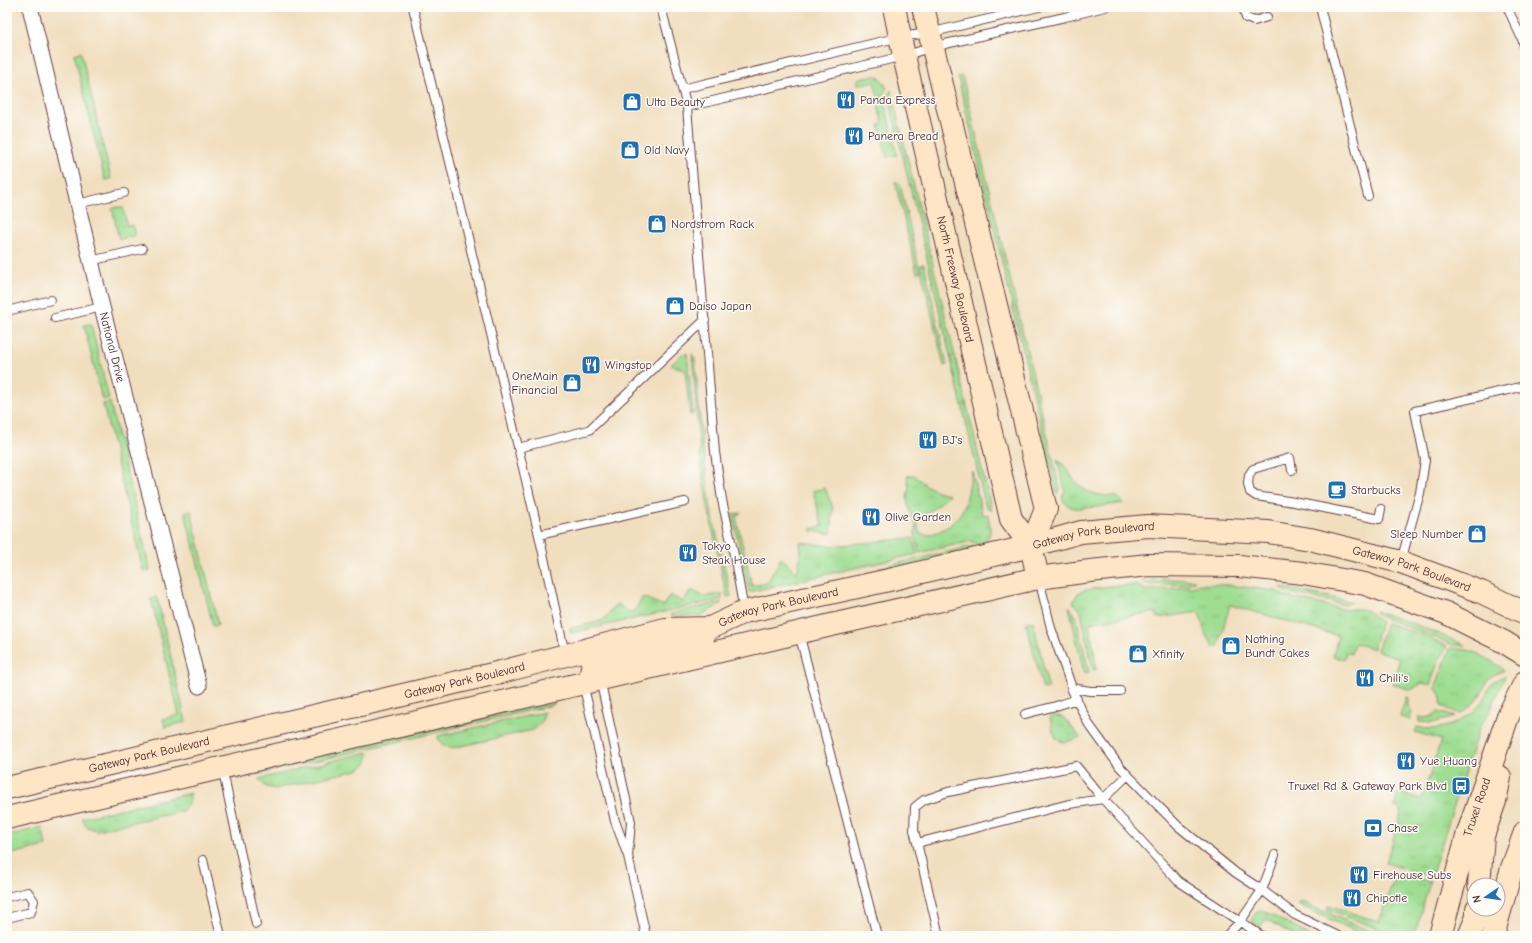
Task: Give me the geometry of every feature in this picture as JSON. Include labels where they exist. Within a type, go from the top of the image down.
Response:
[{"type":"street","name":"National Drive","points":[[30,7],[90,261],[199,686]]},
{"type":"street","name":"North Freeway Boulevard","points":[[894,7],[1011,519],[1032,546],[1038,578]]},
{"type":"street","points":[[923,7],[1046,509],[1032,546]]},
{"type":"street","name":"Gateway Park Boulevard","points":[[7,788],[501,672],[664,629],[710,628],[744,612],[889,580],[1032,546],[1081,532],[1148,526],[1268,532],[1310,539],[1401,562],[1481,592],[1525,614]]},
{"type":"street","points":[[7,818],[798,632],[1038,578],[1090,571],[1148,565],[1239,566],[1302,573],[1365,584],[1446,613],[1504,642],[1525,655]]},
{"type":"street","points":[[590,681],[592,667],[601,662],[703,638],[710,628]]},
{"type":"street","points":[[1480,877],[1483,836],[1495,801],[1522,690]]},
{"type":"street","name":"Truxel Road","points":[[1440,936],[1468,833],[1508,716],[1522,690]]},
{"type":"street","points":[[1493,936],[1512,868],[1525,832]]},
{"type":"street","points":[[1469,936],[1477,917]]},
{"type":"lane","points":[[413,7],[518,448],[565,654]]},
{"type":"lane","points":[[661,7],[687,107],[715,452],[721,494],[734,554],[744,612]]},
{"type":"lane","points":[[687,107],[930,40],[1039,7]]},
{"type":"lane","points":[[682,89],[902,47],[930,40],[1065,17],[1104,7]]},
{"type":"lane","points":[[1243,7],[1246,18],[1254,21],[1267,18]]},
{"type":"lane","points":[[1320,7],[1368,196]]},
{"type":"lane","points":[[1506,7],[1525,48]]},
{"type":"lane","points":[[77,204],[124,193]]},
{"type":"lane","points":[[90,261],[142,249]]},
{"type":"lane","points":[[7,311],[52,300]]},
{"type":"lane","points":[[55,318],[102,307]]},
{"type":"lane","points":[[518,448],[589,430],[705,320]]},
{"type":"lane","points":[[1401,562],[1420,493],[1425,460],[1415,411],[1525,386]]},
{"type":"lane","points":[[1292,470],[1290,458],[1253,469],[1249,475],[1248,484],[1250,492],[1256,496],[1379,519],[1381,509]]},
{"type":"lane","points":[[538,536],[685,502]]},
{"type":"lane","points":[[1038,578],[1051,628],[1072,690],[1088,723],[1120,767],[1178,826],[1236,873],[1262,890],[1295,915],[1338,936]]},
{"type":"lane","points":[[798,632],[877,936]]},
{"type":"lane","points":[[628,856],[631,822],[602,688],[590,681],[585,692],[615,821],[628,856],[646,936]]},
{"type":"lane","points":[[1072,688],[1090,691],[1120,691]]},
{"type":"lane","points":[[1025,714],[1077,699]]},
{"type":"lane","points":[[939,936],[914,830],[914,807],[924,800],[948,792],[1076,766],[1103,799],[1178,881],[1262,936]]},
{"type":"lane","points":[[222,767],[256,924]]},
{"type":"lane","points":[[917,843],[1069,804],[1103,799],[1128,775]]},
{"type":"lane","points":[[1226,936],[1240,922],[1262,890],[1275,855]]},
{"type":"lane","points":[[203,860],[221,936]]},
{"type":"lane","points":[[7,897],[28,892],[34,901],[31,912],[7,918]]},
{"type":"green space","points":[[81,52],[111,179],[105,180],[74,54]]},
{"type":"green space","points":[[876,76],[881,79],[887,88],[883,94],[897,155],[887,157],[879,125],[883,124],[878,107],[880,104],[874,82],[858,84],[857,81],[859,78]]},
{"type":"green space","points":[[961,76],[963,79],[1060,490],[1057,494],[958,77]]},
{"type":"green space","points":[[891,90],[992,511],[986,507],[888,94]]},
{"type":"green space","points":[[895,181],[900,184],[920,272],[917,273]]},
{"type":"green space","points":[[112,208],[123,208],[127,226],[132,225],[135,234],[133,236],[119,239]]},
{"type":"green space","points":[[924,264],[947,365],[944,366],[920,265]]},
{"type":"green space","points":[[91,324],[109,399],[102,400],[84,325]]},
{"type":"green space","points":[[687,353],[693,414],[690,415],[685,370],[671,365],[682,354]]},
{"type":"green space","points":[[692,354],[695,360],[702,443],[711,509],[731,596],[727,597],[701,468]]},
{"type":"green space","points":[[110,402],[150,570],[143,571],[103,404]]},
{"type":"green space","points":[[1057,460],[1064,466],[1081,487],[1092,493],[1117,497],[1124,503],[1085,508],[1075,508],[1066,504],[1062,496],[1065,491]]},
{"type":"green space","points":[[972,471],[982,514],[988,515],[990,525],[989,537],[983,543],[978,545],[972,541],[919,553],[915,534],[916,528],[908,505],[907,497],[909,488],[907,476],[914,475],[930,488],[949,494],[934,508],[917,517],[919,533],[932,534],[949,526],[961,513],[967,498]]},
{"type":"green space","points":[[825,488],[833,508],[831,534],[812,531],[811,529],[822,526],[813,491]]},
{"type":"green space","points":[[191,511],[218,625],[213,626],[185,512]]},
{"type":"green space","points":[[741,513],[736,517],[752,586],[767,583],[781,558],[797,573],[801,552],[800,542],[830,546],[913,538],[917,554],[749,592],[732,514]]},
{"type":"green space","points":[[973,546],[976,550],[895,568],[878,568]]},
{"type":"green space","points":[[1166,579],[1195,580],[1188,585],[1148,585],[1141,581]]},
{"type":"green space","points":[[1199,584],[1228,585],[1277,591],[1283,596],[1346,610],[1366,610],[1381,622],[1373,649],[1355,643],[1351,654],[1346,652],[1344,660],[1333,656],[1338,636],[1230,605],[1218,646],[1212,647],[1210,639],[1206,636],[1199,612],[1157,618],[1156,612],[1089,623],[1097,669],[1093,670],[1081,612],[1073,602],[1078,593],[1085,590],[1109,586],[1137,585],[1146,590],[1193,587]]},
{"type":"green space","points":[[1281,587],[1352,602],[1346,605],[1285,592]]},
{"type":"green space","points":[[691,590],[705,597],[722,593],[722,599],[571,633],[569,629],[604,620],[616,604],[633,613],[643,597],[663,606],[670,595],[683,602]]},
{"type":"green space","points":[[157,597],[186,722],[165,727],[163,719],[179,715],[151,599]]},
{"type":"green space","points":[[721,602],[721,604],[700,616],[670,616],[671,614]]},
{"type":"green space","points":[[1069,606],[1076,616],[1089,672],[1084,673]]},
{"type":"green space","points":[[1375,611],[1414,624],[1465,645],[1453,645],[1378,616]]},
{"type":"green space","points":[[1033,621],[1048,686],[1048,688],[1043,689],[1026,623]]},
{"type":"green space","points":[[1386,623],[1421,634],[1447,646],[1439,660],[1430,685],[1422,683],[1411,690],[1392,684],[1400,658],[1377,651]]},
{"type":"green space","points":[[1450,648],[1467,650],[1487,658],[1504,671],[1489,678],[1477,700],[1460,714],[1441,706],[1441,697],[1435,688]]},
{"type":"green space","points":[[1505,676],[1491,709],[1479,728],[1431,877],[1386,863],[1402,810],[1394,807],[1398,793],[1422,799],[1441,740],[1415,732],[1417,727],[1428,729],[1444,727],[1465,718],[1481,703],[1492,683]]},
{"type":"green space","points":[[1406,697],[1408,697],[1408,707],[1412,712],[1410,720],[1400,717]]},
{"type":"green space","points":[[555,703],[553,705],[238,779],[239,774],[544,704]]},
{"type":"green space","points":[[544,712],[541,723],[533,730],[453,748],[443,745],[438,736]]},
{"type":"green space","points":[[1438,712],[1455,717],[1432,723],[1419,722],[1419,717],[1429,717]]},
{"type":"green space","points":[[1050,717],[1063,717],[1080,737],[1066,742],[1058,739],[1053,731]]},
{"type":"green space","points":[[368,752],[366,763],[357,770],[275,789],[266,787],[259,779]]},
{"type":"green space","points":[[190,793],[188,804],[185,809],[179,812],[97,830],[87,827],[82,818]]},
{"type":"green space","points":[[42,827],[46,846],[7,855],[7,836]]},
{"type":"green space","points":[[1396,872],[1430,882],[1417,926],[1411,936],[1392,936],[1389,931],[1376,928],[1327,909],[1328,905],[1379,922]]},
{"type":"green space","points":[[1302,902],[1367,930],[1388,936],[1365,936],[1297,904]]},
{"type":"green space","points":[[1260,910],[1311,936],[1295,936],[1266,919],[1261,926],[1253,923],[1256,912]]},
{"type":"place","name":"Panda Express","points":[[846,100]]},
{"type":"place","name":"Ulta Beauty","points":[[632,102]]},
{"type":"place","name":"Panera Bread","points":[[854,136]]},
{"type":"place","name":"Old Navy","points":[[630,150]]},
{"type":"place","name":"Nordstrom Rack","points":[[657,224]]},
{"type":"place","name":"Daiso Japan","points":[[675,306]]},
{"type":"place","name":"Wingstop","points":[[591,365]]},
{"type":"place","name":"OneMain Financial","points":[[572,383]]},
{"type":"place","name":"BJ's","points":[[928,440]]},
{"type":"place","name":"Starbucks","points":[[1337,490]]},
{"type":"place","name":"Olive Garden","points":[[871,517]]},
{"type":"place","name":"Sleep Number","points":[[1477,534]]},
{"type":"place","name":"Tokyo Steak House","points":[[688,553]]},
{"type":"place","name":"Nothing Bundt Cakes","points":[[1231,646]]},
{"type":"place","name":"Xfinity","points":[[1138,654]]},
{"type":"place","name":"Chili's","points":[[1365,678]]},
{"type":"place","name":"Yue Huang","points":[[1406,761]]},
{"type":"place","name":"Truxel Rd & Gateway Park Blvd","points":[[1461,786]]},
{"type":"place","name":"Chase","points":[[1373,828]]},
{"type":"place","name":"Firehouse Subs","points":[[1359,875]]},
{"type":"place","name":"Chipotle","points":[[1352,898]]}]
